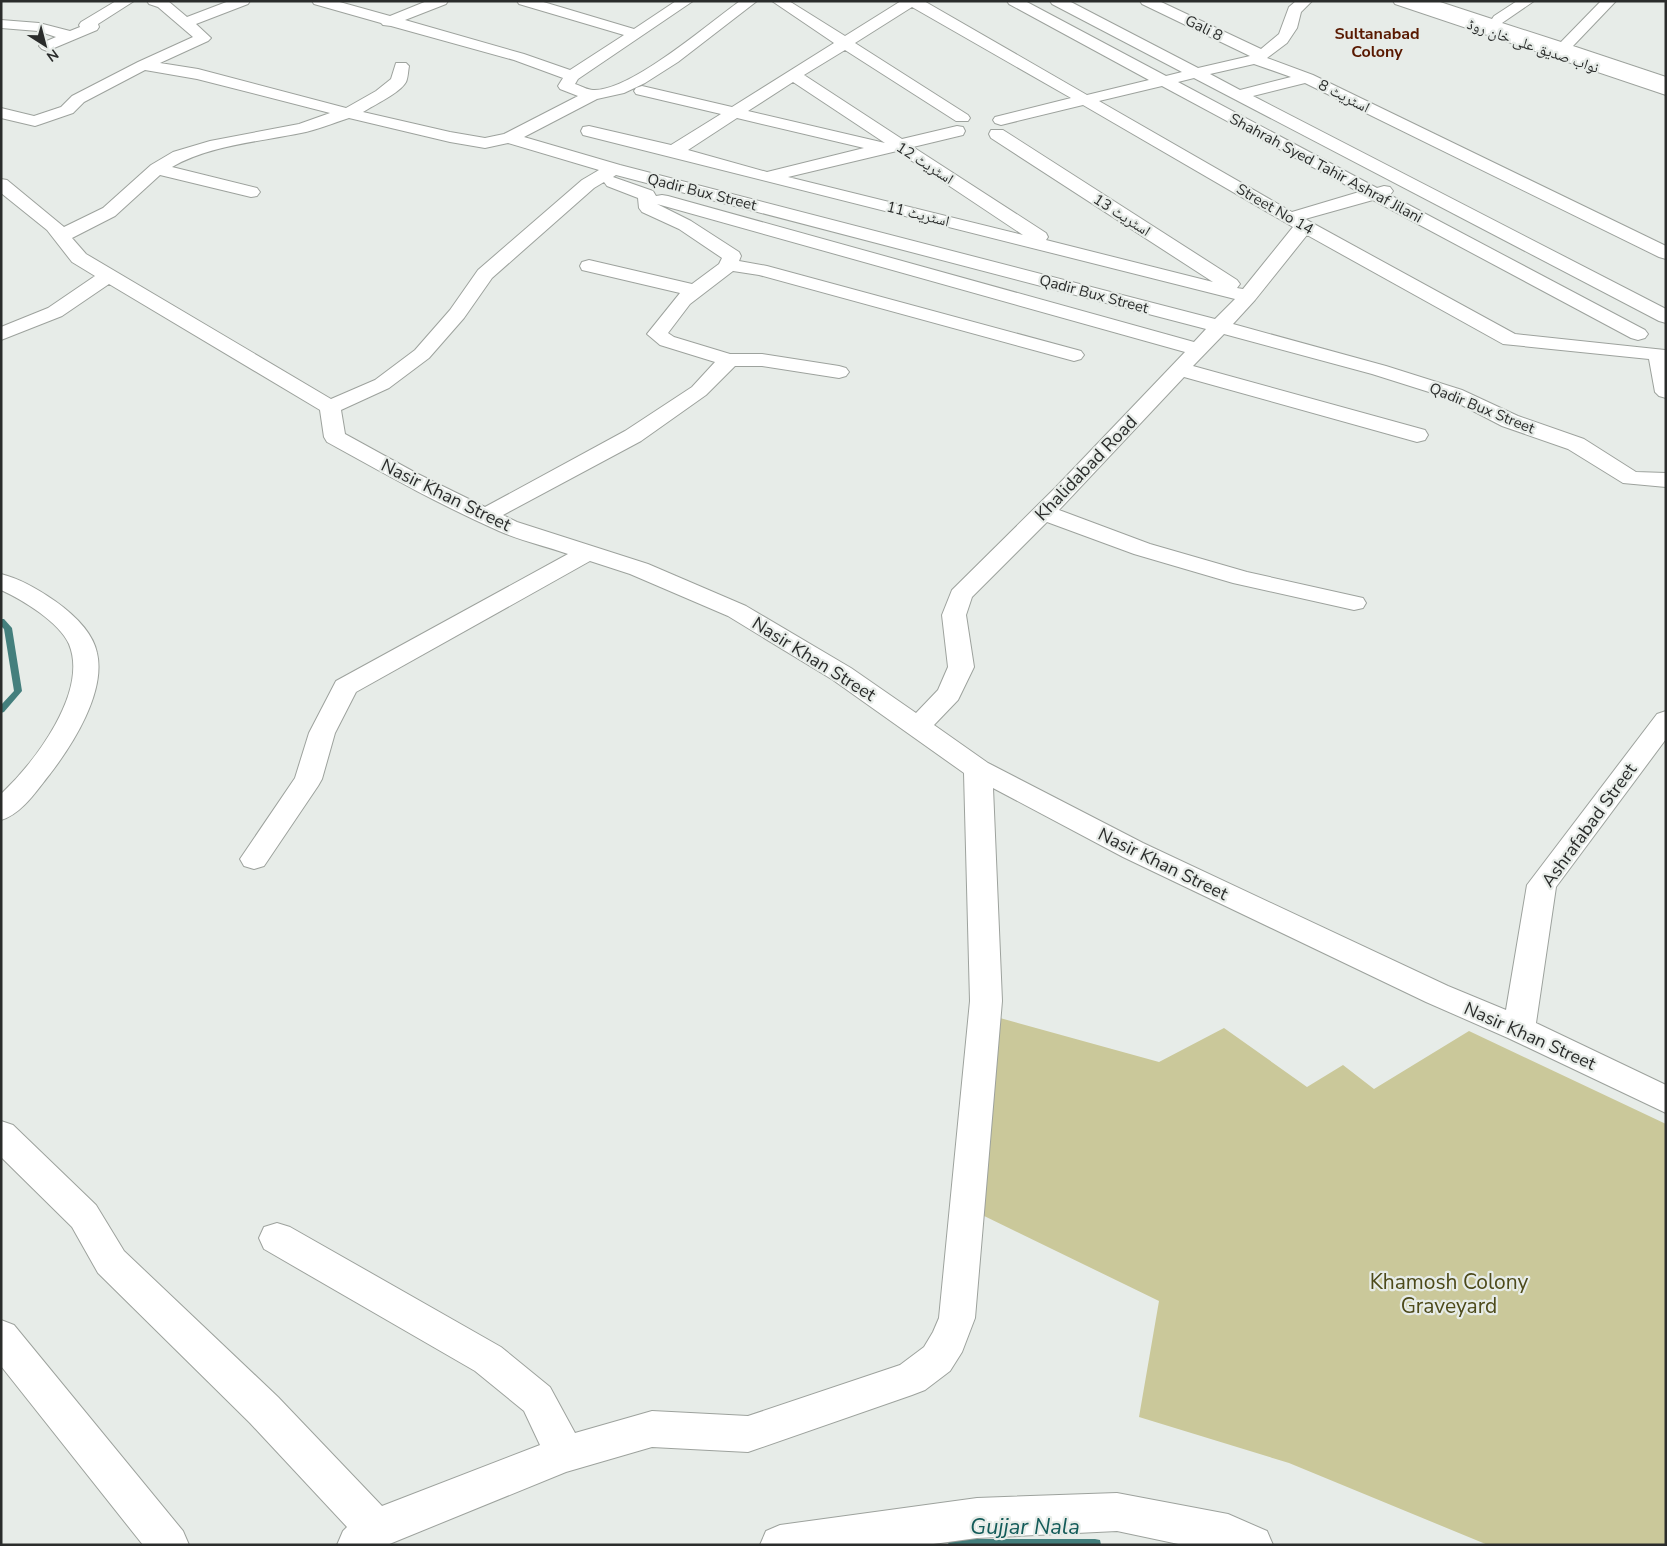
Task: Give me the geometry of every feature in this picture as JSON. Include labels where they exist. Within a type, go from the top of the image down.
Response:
[{"type":"street","points":[[1,113],[35,121],[67,110],[78,99],[143,65],[204,38],[163,4],[154,1]]},
{"type":"street","points":[[186,23],[242,1]]},
{"type":"street","points":[[319,1],[388,22],[519,57],[572,76]]},
{"type":"street","points":[[388,22],[441,1]]},
{"type":"street","points":[[524,1],[636,34]]},
{"type":"street","points":[[143,65],[198,74],[348,113],[450,137],[484,142],[509,138],[592,96],[620,89],[648,75],[701,40],[750,1]]},
{"type":"street","name":"اسٹریٹ 13","points":[[779,1],[1248,296]]},
{"type":"street","points":[[674,151],[912,1]]},
{"type":"street","name":"Street No 14","points":[[912,1],[1297,222],[1510,340],[1662,355]]},
{"type":"street","name":"Shahrah Syed Tahir Ashraf Jilani","points":[[1014,1],[1160,81],[1638,334]]},
{"type":"street","name":"Shahrah Syed Tahir Ashraf Jilani","points":[[1057,1],[1666,317]]},
{"type":"street","name":"Gali 8","points":[[1148,1],[1258,57]]},
{"type":"street","points":[[767,177],[1258,57],[1279,45],[1290,29],[1294,10],[1305,1]]},
{"type":"street","name":"نواب صدیق علی خان روڈ","points":[[1400,1],[1666,90]]},
{"type":"street","points":[[1422,1],[1666,82]]},
{"type":"street","name":"نواب صدیق علی خان روڈ","points":[[1444,1],[1666,74]]},
{"type":"street","points":[[1499,19],[1527,1]]},
{"type":"street","points":[[1568,43],[1609,1]]},
{"type":"street","points":[[47,46],[92,27],[86,25],[118,2]]},
{"type":"street","points":[[592,96],[566,86],[572,76],[685,2],[702,5]]},
{"type":"street","points":[[719,8],[736,11]]},
{"type":"street","points":[[1,24],[39,27],[71,36]]},
{"type":"street","name":"اسٹریٹ 8","points":[[1258,57],[1307,78],[1666,254]]},
{"type":"street","points":[[61,236],[109,212],[157,169],[179,156],[210,146],[302,128],[348,113],[399,82],[401,66]]},
{"type":"street","name":"اسٹریٹ 12","points":[[793,75],[890,147],[1058,249]]},
{"type":"street","points":[[1239,94],[1307,78]]},
{"type":"street","points":[[642,91],[890,147]]},
{"type":"street","name":"اسٹریٹ 11","points":[[589,131],[1248,296]]},
{"type":"street","name":"Qadir Bux Street","points":[[509,138],[607,173],[1219,326],[1379,370],[1456,394],[1510,421],[1576,444],[1631,478],[1666,480]]},
{"type":"street","points":[[157,169],[251,192]]},
{"type":"street","points":[[1,184],[53,226],[79,258],[330,407],[382,384],[422,354],[457,314],[485,274],[588,184],[607,173],[647,195],[937,278],[1198,349]]},
{"type":"street","points":[[1297,222],[1375,194],[1410,185]]},
{"type":"street","points":[[647,195],[648,208],[685,225],[732,256],[728,265],[683,300],[657,334],[667,341],[729,360],[762,360],[839,372]]},
{"type":"street","name":"Khalidabad Road","points":[[917,727],[949,694],[960,667],[954,615],[961,595],[1044,513],[1248,296],[1297,222]]},
{"type":"street","points":[[728,265],[760,270],[1074,355]]},
{"type":"street","points":[[589,266],[695,291]]},
{"type":"street","points":[[1,334],[55,312],[108,276]]},
{"type":"street","points":[[1666,322],[1651,324],[1642,328],[1638,334],[1640,341],[1647,348],[1662,355],[1666,392]]},
{"type":"street","points":[[485,516],[633,436],[699,391],[729,360]]},
{"type":"street","points":[[1180,369],[1417,434]]},
{"type":"street","name":"Nasir Khan Street","points":[[330,407],[335,436],[408,478],[508,527],[639,569],[738,611],[842,674],[978,769],[1133,850],[1437,994],[1519,1029],[1666,1100]]},
{"type":"street","points":[[1044,513],[1142,549],[1242,578],[1354,604]]},
{"type":"street","points":[[254,859],[308,779],[322,734],[345,687],[587,553]]},
{"type":"street","points":[[1,581],[13,585],[36,600],[70,626],[79,638],[85,653],[85,683],[75,710],[48,760],[1,810]]},
{"type":"street","name":"Ashrafabad Street","points":[[1519,1029],[1542,885],[1666,720]]},
{"type":"street","points":[[1,1136],[84,1216],[111,1262],[264,1410],[366,1536],[566,1454],[652,1429],[748,1434],[912,1378],[937,1359],[949,1340],[957,1318],[986,1001],[978,769]]},
{"type":"street","points":[[277,1238],[488,1359],[537,1399],[566,1454]]},
{"type":"street","points":[[1,1337],[169,1545]]},
{"type":"street","points":[[780,1545],[977,1518],[1117,1512],[1228,1534],[1253,1545]]},
{"type":"green space","name":"Khamosh Colony Graveyard","points":[[1000,1018],[1159,1062],[1224,1028],[1307,1087],[1343,1065],[1374,1089],[1469,1031],[1666,1124],[1666,1545],[1488,1545],[1289,1463],[1139,1417],[1159,1301],[976,1212]]},
{"type":"waterway","name":"Gujjar Nala","points":[[1,621],[8,628],[18,691],[1,710]]},
{"type":"waterway","name":"Gujjar Nala","points":[[954,1545],[1095,1545]]},
{"type":"district","name":"Sultanabad Colony","points":[[1377,42]]}]
